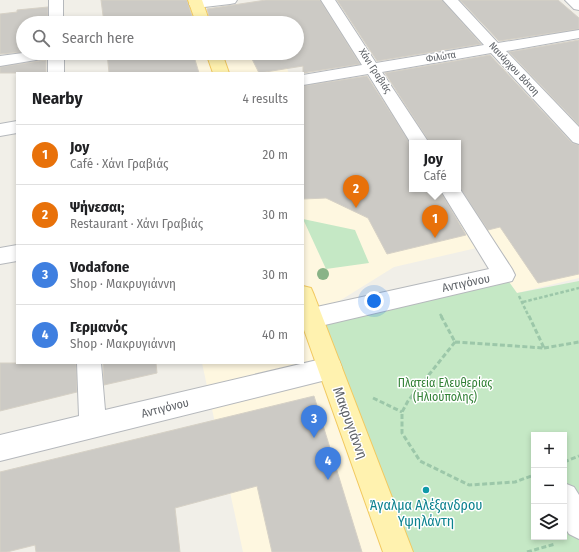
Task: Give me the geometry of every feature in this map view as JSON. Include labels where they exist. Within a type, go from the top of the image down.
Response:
[{"type":"main road","points":[[195,2],[201,16]]},
{"type":"main road","points":[[216,60],[221,72]]},
{"type":"main road","name":"Μακρυγιάννη","points":[[307,307],[398,552]]},
{"type":"street","points":[[56,0],[56,16]]},
{"type":"street","points":[[195,2],[230,0]]},
{"type":"street","name":"Χάνι Γραβιάς","points":[[328,0],[418,140]]},
{"type":"street","name":"Ναυάρχου Βότση","points":[[450,0],[579,138]]},
{"type":"street","points":[[572,0],[579,6]]},
{"type":"street","name":"Φιλώτα","points":[[304,80],[579,34]]},
{"type":"street","points":[[0,61],[16,58]]},
{"type":"street","points":[[56,60],[56,72]]},
{"type":"street","points":[[0,130],[16,127]]},
{"type":"street","points":[[452,192],[504,275]]},
{"type":"street","points":[[0,256],[16,253]]},
{"type":"street","name":"Αντιγόνου","points":[[307,307],[504,275]]},
{"type":"street","points":[[89,364],[93,425]]},
{"type":"street","name":"Αντιγόνου","points":[[0,448],[330,368]]},
{"type":"street","points":[[567,502],[579,524]]},
{"type":"path","points":[[504,275],[523,302],[544,348]]},
{"type":"path","points":[[523,302],[579,288]]},
{"type":"path","points":[[531,476],[515,482],[469,485],[462,482],[420,461],[402,432],[402,412],[408,400],[455,342],[544,348],[579,342]]},
{"type":"path","points":[[567,461],[579,456]]},
{"type":"path","points":[[527,552],[557,544]]},
{"type":"shaded area","points":[[146,60],[282,60],[288,72],[149,72]]},
{"type":"shaded area","points":[[304,103],[346,187],[485,227],[579,207],[579,278],[517,293],[481,247],[394,267],[312,318],[398,552],[243,552],[202,364],[304,364]]},
{"type":"green space","points":[[304,219],[355,230],[369,263],[326,269]]},
{"type":"green space","name":"Πλατεία Ελευθερίας (Ηλιούπολης)","points":[[504,275],[517,293],[579,281],[579,552],[398,552],[312,318]]},
{"type":"building","points":[[101,0],[187,0],[192,16],[103,16]]},
{"type":"building","points":[[266,0],[320,0],[360,64],[304,73],[303,66],[258,72],[252,60],[304,60],[304,16],[209,16],[207,9]]},
{"type":"building","points":[[337,0],[442,0],[481,44],[377,61]]},
{"type":"building","points":[[460,0],[558,0],[579,18],[579,29],[499,41]]},
{"type":"building","points":[[48,7],[48,16],[16,16],[16,53],[0,54],[0,14],[17,12],[17,10]]},
{"type":"building","points":[[579,40],[579,125],[509,52]]},
{"type":"building","points":[[490,55],[572,143],[579,145],[579,274],[538,283],[500,227],[488,230],[461,190],[461,140],[428,140],[385,73]]},
{"type":"building","points":[[46,60],[46,72],[0,73],[0,67]]},
{"type":"building","points":[[108,60],[195,60],[199,72],[109,72]]},
{"type":"building","points":[[367,76],[409,141],[409,192],[441,192],[466,235],[387,254],[368,218],[326,198],[304,199],[304,86]]},
{"type":"building","points":[[0,363],[76,364],[77,392],[0,411]]},
{"type":"building","points":[[103,364],[156,364],[157,373],[104,385]]},
{"type":"building","points":[[314,396],[362,552],[272,552],[257,486],[175,508],[180,552],[36,552],[35,545],[7,552],[0,552],[0,472]]},
{"type":"place","name":"Ψήνεσαι;","points":[[356,208]]},
{"type":"place","name":"Joy","points":[[435,238]]},
{"type":"place","name":"Vodafone","points":[[314,438]]},
{"type":"place","name":"Γερμανός","points":[[328,480]]},
{"type":"place","name":"Άγαλμα Αλέξανδρου Υψηλάντη","points":[[426,490]]}]
